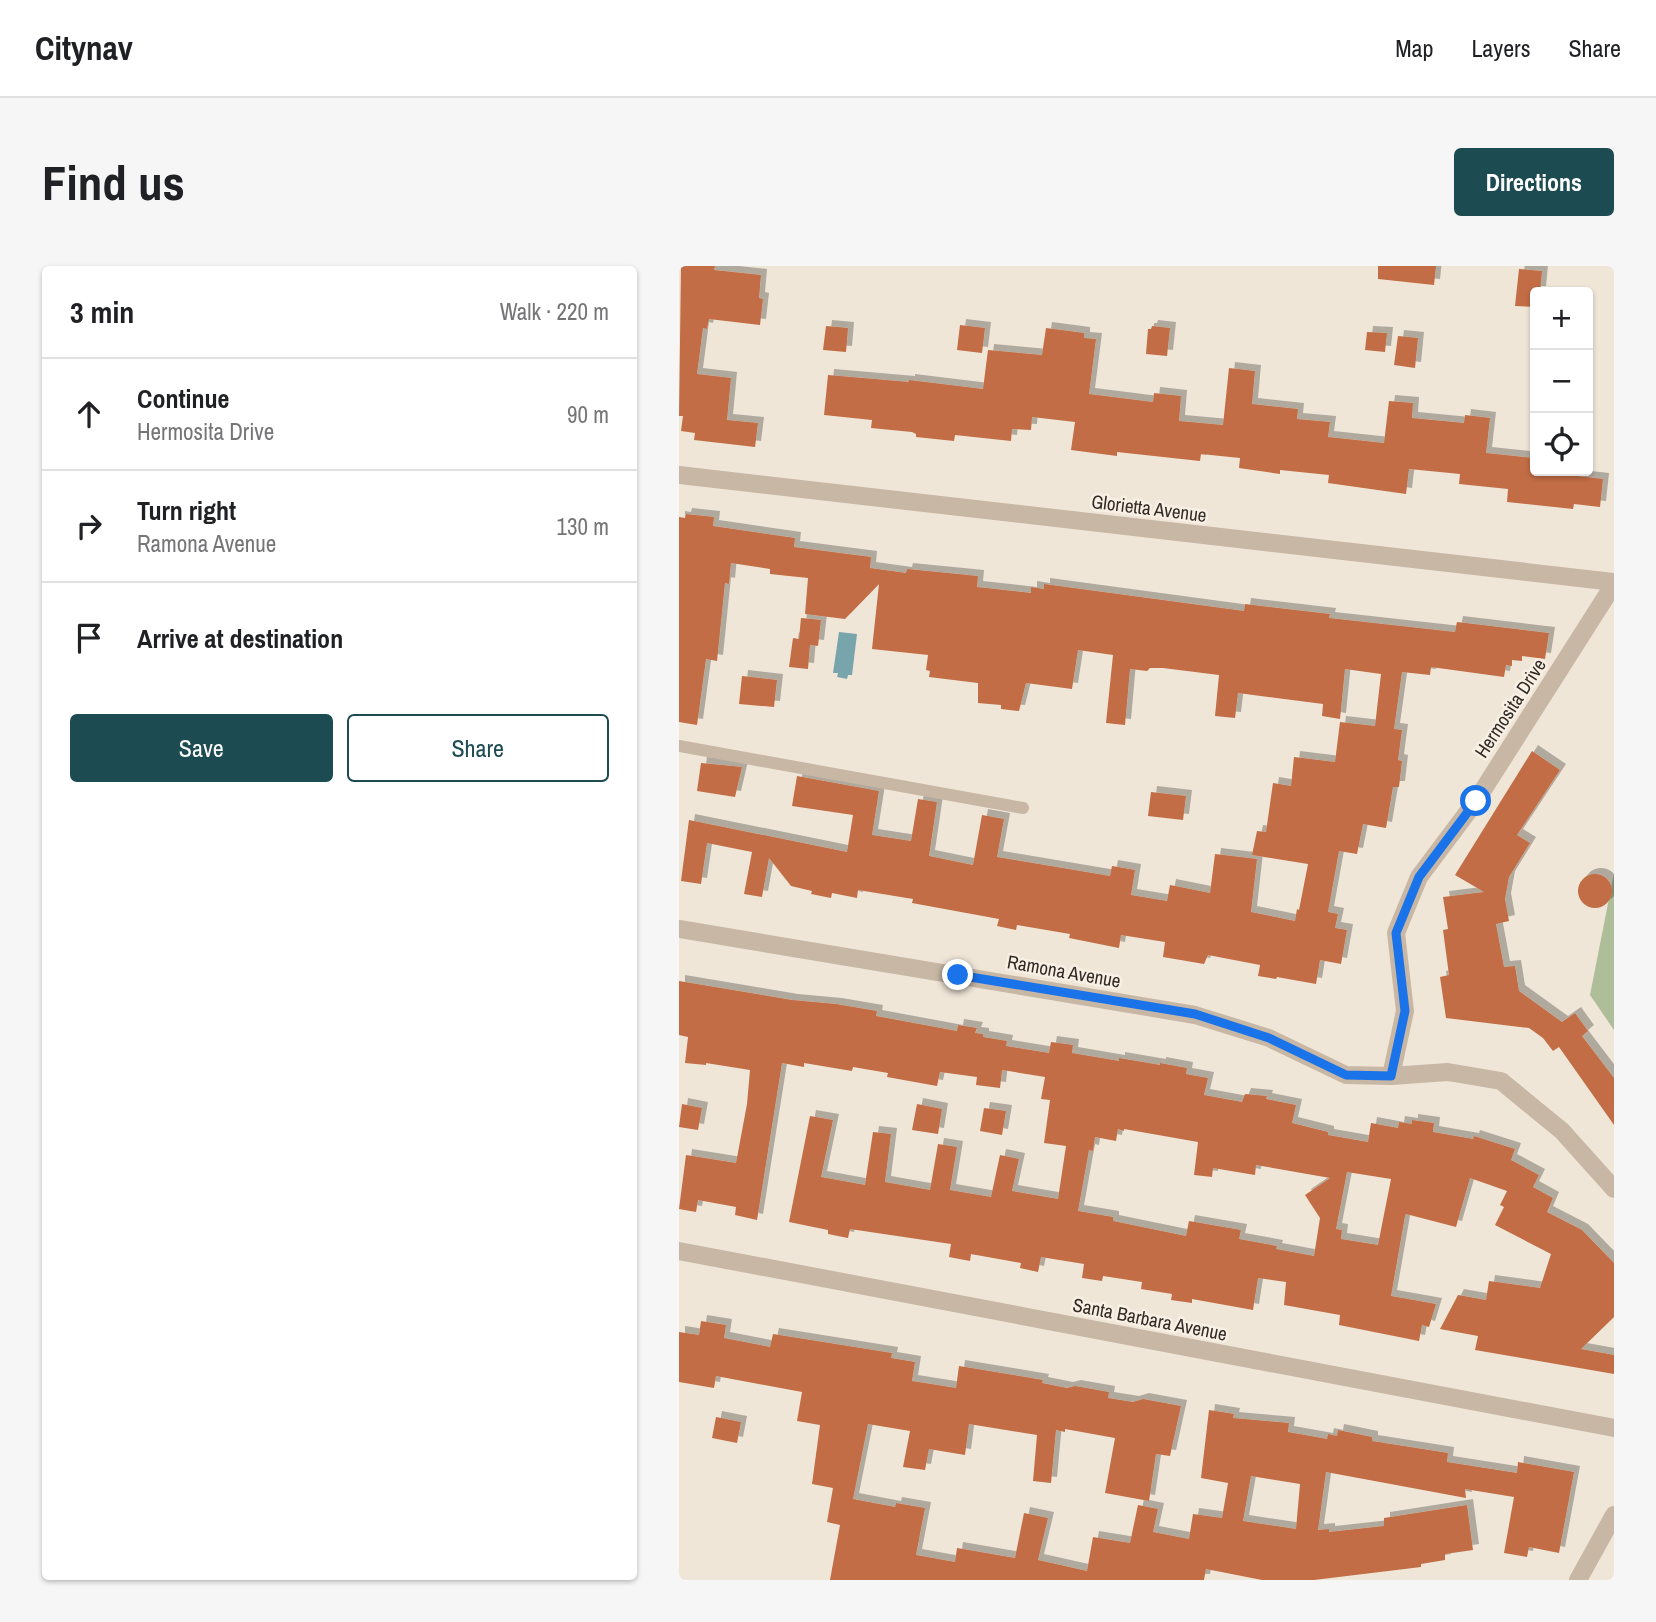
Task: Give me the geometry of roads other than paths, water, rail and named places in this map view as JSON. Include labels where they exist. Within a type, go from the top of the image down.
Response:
[{"type":"street","name":"Glorietta Avenue","points":[[679,475],[1614,583]]},
{"type":"street","name":"Hermosita Drive","points":[[1391,1076],[1405,1011],[1396,933],[1419,877],[1476,801],[1614,583]]},
{"type":"street","name":"Ramona Avenue","points":[[679,929],[1195,1014],[1269,1038],[1346,1075],[1391,1076]]},
{"type":"street","points":[[1391,1076],[1448,1072],[1501,1081],[1562,1131],[1614,1189]]},
{"type":"street","name":"Santa Barbara Avenue","points":[[679,1251],[1614,1428]]},
{"type":"street","points":[[1578,1580],[1614,1515]]},
{"type":"lane","points":[[679,746],[1023,808]]},
{"type":"water","points":[[839,632],[857,634],[852,675],[848,675],[847,679],[837,677],[838,673],[833,673]]}]
